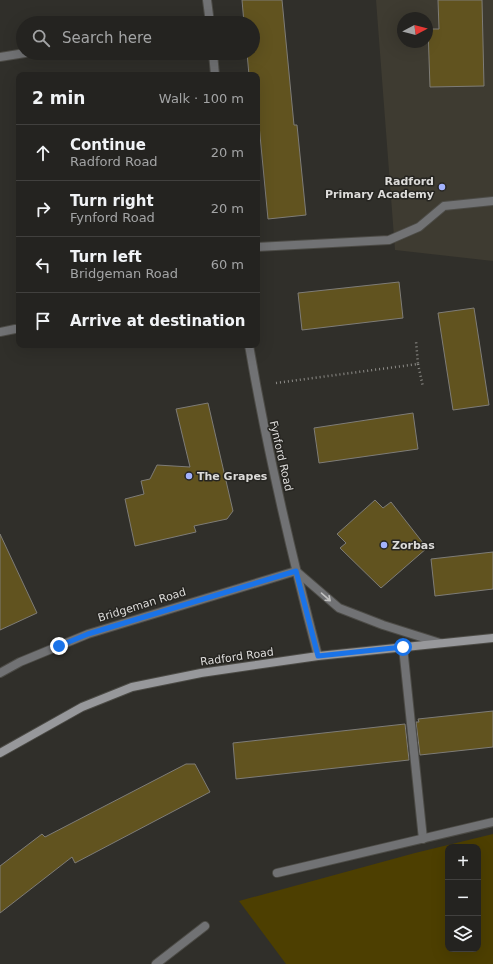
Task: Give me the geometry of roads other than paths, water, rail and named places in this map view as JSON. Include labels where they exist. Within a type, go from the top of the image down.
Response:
[{"type":"main road","name":"Radford Road","points":[[0,753],[82,707],[132,687],[201,673],[318,656],[493,638]]},
{"type":"street","points":[[207,0],[207,16]]},
{"type":"street","points":[[0,57],[16,54]]},
{"type":"street","points":[[214,60],[215,72]]},
{"type":"street","points":[[260,246],[389,240],[419,227],[444,206],[493,201]]},
{"type":"street","points":[[0,332],[15,329]]},
{"type":"street","name":"Fynford Road","points":[[249,348],[264,432],[296,571],[318,656]]},
{"type":"street","points":[[296,571],[339,608],[383,625],[440,644]]},
{"type":"street","name":"Bridgeman Road","points":[[0,673],[20,662],[88,634],[296,571]]},
{"type":"street","points":[[403,647],[423,839]]},
{"type":"street","points":[[277,873],[493,822]]},
{"type":"street","points":[[156,964],[205,926]]},
{"type":"place","name":"Radford Primary Academy","points":[[442,187]]},
{"type":"place","name":"The Grapes","points":[[189,476]]},
{"type":"place","name":"Zorbas","points":[[384,545]]}]
